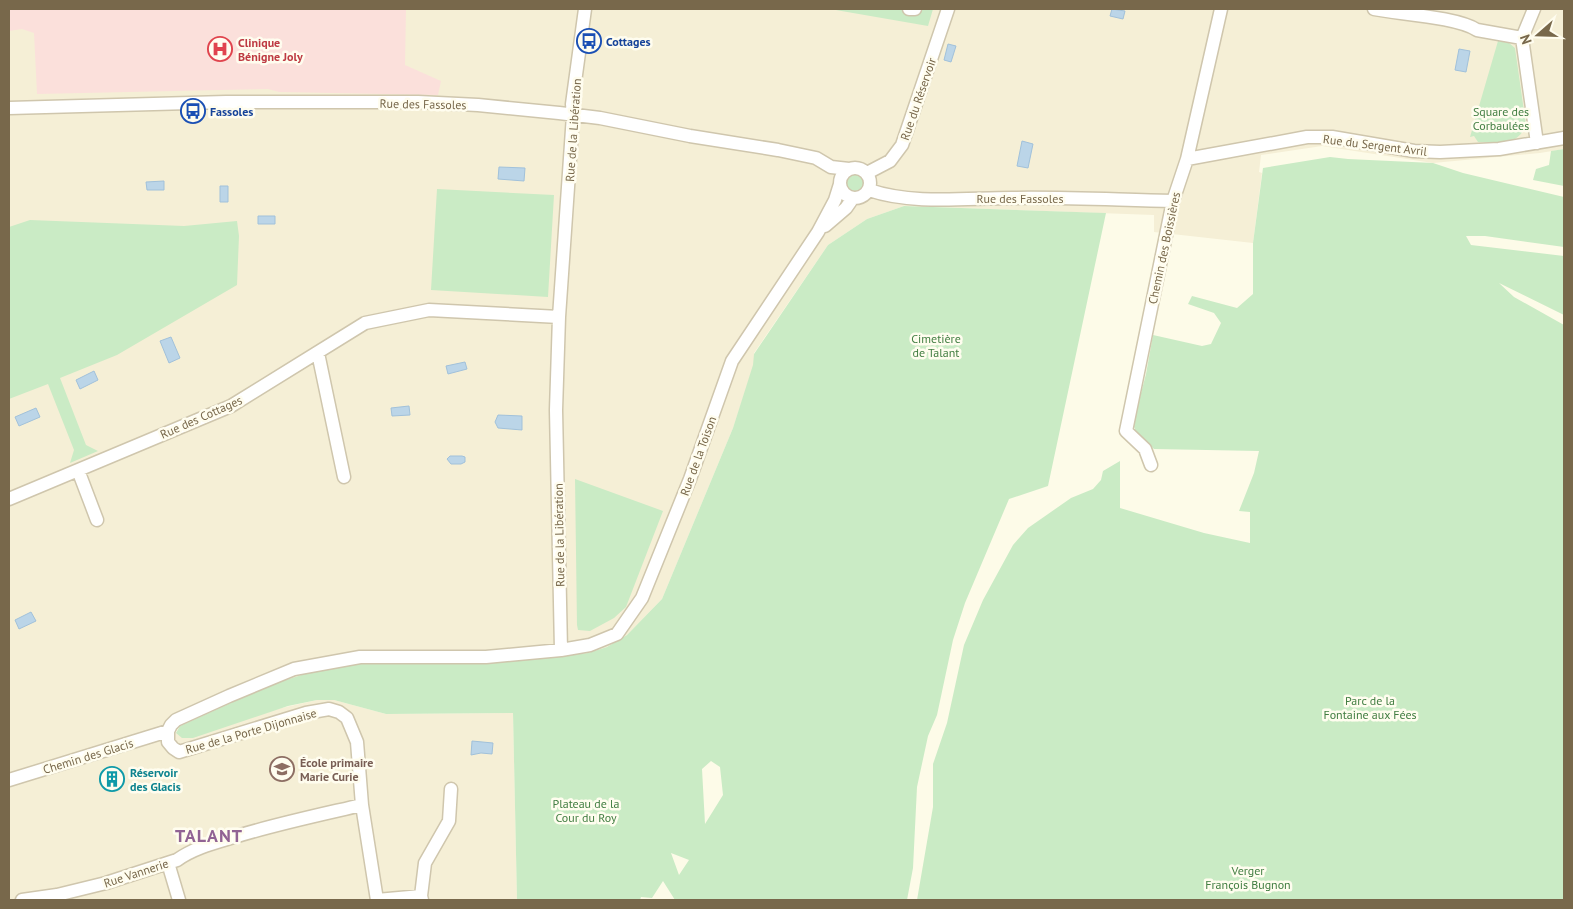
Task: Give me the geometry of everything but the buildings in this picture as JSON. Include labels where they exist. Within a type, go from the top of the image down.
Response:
[{"type":"street","name":"Rue de la Libération","points":[[562,650],[556,410],[559,317],[573,115],[572,104],[585,9]]},
{"type":"street","points":[[909,9],[914,9]]},
{"type":"street","name":"Rue du Réservoir","points":[[867,173],[890,161],[902,145],[945,9]]},
{"type":"street","name":"Chemin des Boissières","points":[[1151,465],[1145,449],[1126,431],[1172,201],[1187,158],[1221,9]]},
{"type":"street","points":[[1374,9],[1454,22],[1470,26],[1476,30],[1522,38]]},
{"type":"street","points":[[1534,9],[1522,38],[1537,143]]},
{"type":"street","name":"Rue des Fassoles","points":[[9,108],[226,102],[418,102],[478,105],[573,115],[778,150],[816,158],[832,167],[849,169]]},
{"type":"street","name":"Rue du Sergent Avril","points":[[1187,158],[1307,137],[1332,138],[1414,151],[1440,152],[1499,149],[1564,138]]},
{"type":"street","points":[[832,167],[844,193],[853,198],[862,196],[868,190],[870,181],[867,173],[858,168],[849,169],[843,174],[840,184]]},
{"type":"street","name":"Rue de la Toison","points":[[562,650],[590,645],[617,634],[642,598],[690,479],[732,361],[818,232],[835,200],[840,184]]},
{"type":"street","name":"Rue des Fassoles","points":[[868,190],[908,198],[1172,201]]},
{"type":"street","name":"Rue de la Toison","points":[[818,232],[846,208],[853,198]]},
{"type":"street","name":"Rue des Cottages","points":[[9,500],[231,406],[365,323],[430,310],[559,317]]},
{"type":"street","points":[[318,353],[344,477]]},
{"type":"street","points":[[78,470],[97,520]]},
{"type":"street","points":[[168,731],[176,720],[195,710],[294,669],[360,657],[486,657],[562,650]]},
{"type":"street","name":"Rue de la Porte Dijonnaise","points":[[168,731],[168,742],[179,752],[306,713],[329,709],[339,712],[347,718],[357,742],[362,805]]},
{"type":"street","name":"Chemin des Glacis","points":[[9,780],[168,731]]},
{"type":"street","points":[[362,805],[377,900],[422,898],[425,863],[449,821],[452,788]]},
{"type":"street","name":"Rue Vannerie","points":[[22,900],[57,895],[106,883],[177,860],[186,853],[207,845],[272,826],[362,805]]},
{"type":"street","points":[[168,863],[179,900]]},
{"type":"shaded area","points":[[9,9],[1564,9],[1564,149],[1433,163],[1322,146],[1261,155],[1259,172],[1262,173],[1253,243],[1154,232],[1154,215],[904,206],[867,219],[828,245],[754,353],[754,365],[733,428],[662,599],[627,635],[607,647],[588,653],[477,664],[360,663],[270,685],[180,725],[176,732],[317,700],[334,700],[386,714],[513,713],[517,900],[9,900]]},
{"type":"shaded area","name":"Clinique Bénigne Joly","points":[[9,9],[406,9],[405,65],[441,81],[438,95],[279,92],[268,89],[37,94],[34,33],[22,29],[9,31]]},
{"type":"green space","points":[[830,9],[933,9],[928,26]]},
{"type":"green space","name":"Square des Corbaulées","points":[[1498,41],[1509,43],[1515,48],[1526,125],[1518,137],[1512,140],[1500,143],[1478,142],[1474,136],[1470,137]]},
{"type":"green space","points":[[1564,149],[1564,186],[1533,180],[1536,169],[1549,165],[1551,151]]},
{"type":"green space","name":"Parc de la Fontaine aux Fées","points":[[1330,157],[1433,163],[1463,173],[1564,197],[1564,247],[1485,236],[1466,236],[1471,245],[1564,256],[1564,315],[1499,283],[1514,297],[1564,325],[1564,900],[917,900],[933,807],[933,764],[947,723],[964,645],[983,600],[1013,545],[1028,528],[1071,498],[1093,489],[1101,480],[1103,471],[1120,461],[1120,508],[1204,533],[1250,543],[1250,512],[1239,511],[1254,473],[1259,451],[1154,449],[1136,432],[1133,424],[1146,374],[1153,335],[1202,346],[1211,344],[1221,323],[1214,313],[1188,304],[1192,296],[1237,308],[1253,294],[1253,243],[1263,168]]},
{"type":"green space","points":[[851,173],[859,173],[864,178],[862,189],[851,191],[846,186],[846,178]]},
{"type":"green space","points":[[437,189],[554,195],[548,297],[431,290]]},
{"type":"green space","points":[[904,206],[1106,213],[1048,486],[1009,499],[965,603],[953,640],[937,715],[928,736],[917,787],[913,868],[907,900],[675,900],[663,881],[652,898],[641,897],[640,900],[517,900],[513,713],[386,714],[334,700],[317,700],[288,706],[193,738],[182,738],[176,733],[180,726],[270,685],[324,668],[360,663],[477,664],[588,653],[607,647],[627,635],[662,599],[733,428],[753,365],[754,354],[828,245],[867,219]],"holes":[[[711,761],[720,767],[723,795],[705,824],[702,769]],[[671,853],[689,860],[679,875]]]},
{"type":"green space","points":[[30,220],[184,226],[237,221],[239,236],[237,285],[117,355],[60,378],[86,445],[98,451],[70,463],[74,450],[48,384],[9,399],[9,227]]},
{"type":"green space","points":[[575,479],[663,511],[626,607],[614,618],[590,631],[578,630],[577,625]]},
{"type":"water","points":[[1112,9],[1125,11],[1123,19],[1110,16]]},
{"type":"water","points":[[948,44],[956,46],[951,62],[944,60]]},
{"type":"water","points":[[1459,49],[1470,51],[1466,72],[1455,70]]},
{"type":"water","points":[[1022,141],[1033,144],[1028,168],[1017,166]]},
{"type":"water","points":[[499,167],[525,168],[524,181],[498,179]]},
{"type":"water","points":[[164,181],[164,190],[147,190],[146,182]]},
{"type":"water","points":[[220,186],[228,186],[228,202],[220,202]]},
{"type":"water","points":[[258,216],[275,216],[275,224],[258,224]]},
{"type":"water","points":[[171,337],[180,358],[169,363],[160,341]]},
{"type":"water","points":[[465,362],[467,369],[448,374],[446,366]]},
{"type":"water","points":[[94,371],[98,380],[80,389],[76,380]]},
{"type":"water","points":[[409,406],[410,415],[392,416],[391,408]]},
{"type":"water","points":[[36,408],[40,417],[19,426],[15,417]]},
{"type":"water","points":[[498,415],[522,416],[522,430],[498,428],[495,422]]},
{"type":"water","points":[[450,456],[465,457],[465,462],[451,464],[447,459]]},
{"type":"water","points":[[31,612],[36,621],[19,629],[15,620]]},
{"type":"water","points":[[472,741],[493,743],[492,754],[481,753],[471,755]]},
{"type":"place","name":"Cottages","points":[[589,41]]},
{"type":"place","name":"Clinique Bénigne Joly","points":[[220,49]]},
{"type":"place","name":"Fassoles","points":[[193,111]]},
{"type":"place","name":"École primaire Marie Curie","points":[[282,769]]},
{"type":"place","name":"Réservoir des Glacis","points":[[112,779]]},
{"type":"district","name":"TALANT","points":[[209,835]]},
{"type":"park label","name":"Cimetière de Talant","points":[[936,345]]},
{"type":"park label","name":"Plateau de la Cour du Roy","points":[[586,810]]},
{"type":"park label","name":"Verger François Bugnon","points":[[1248,877]]}]
